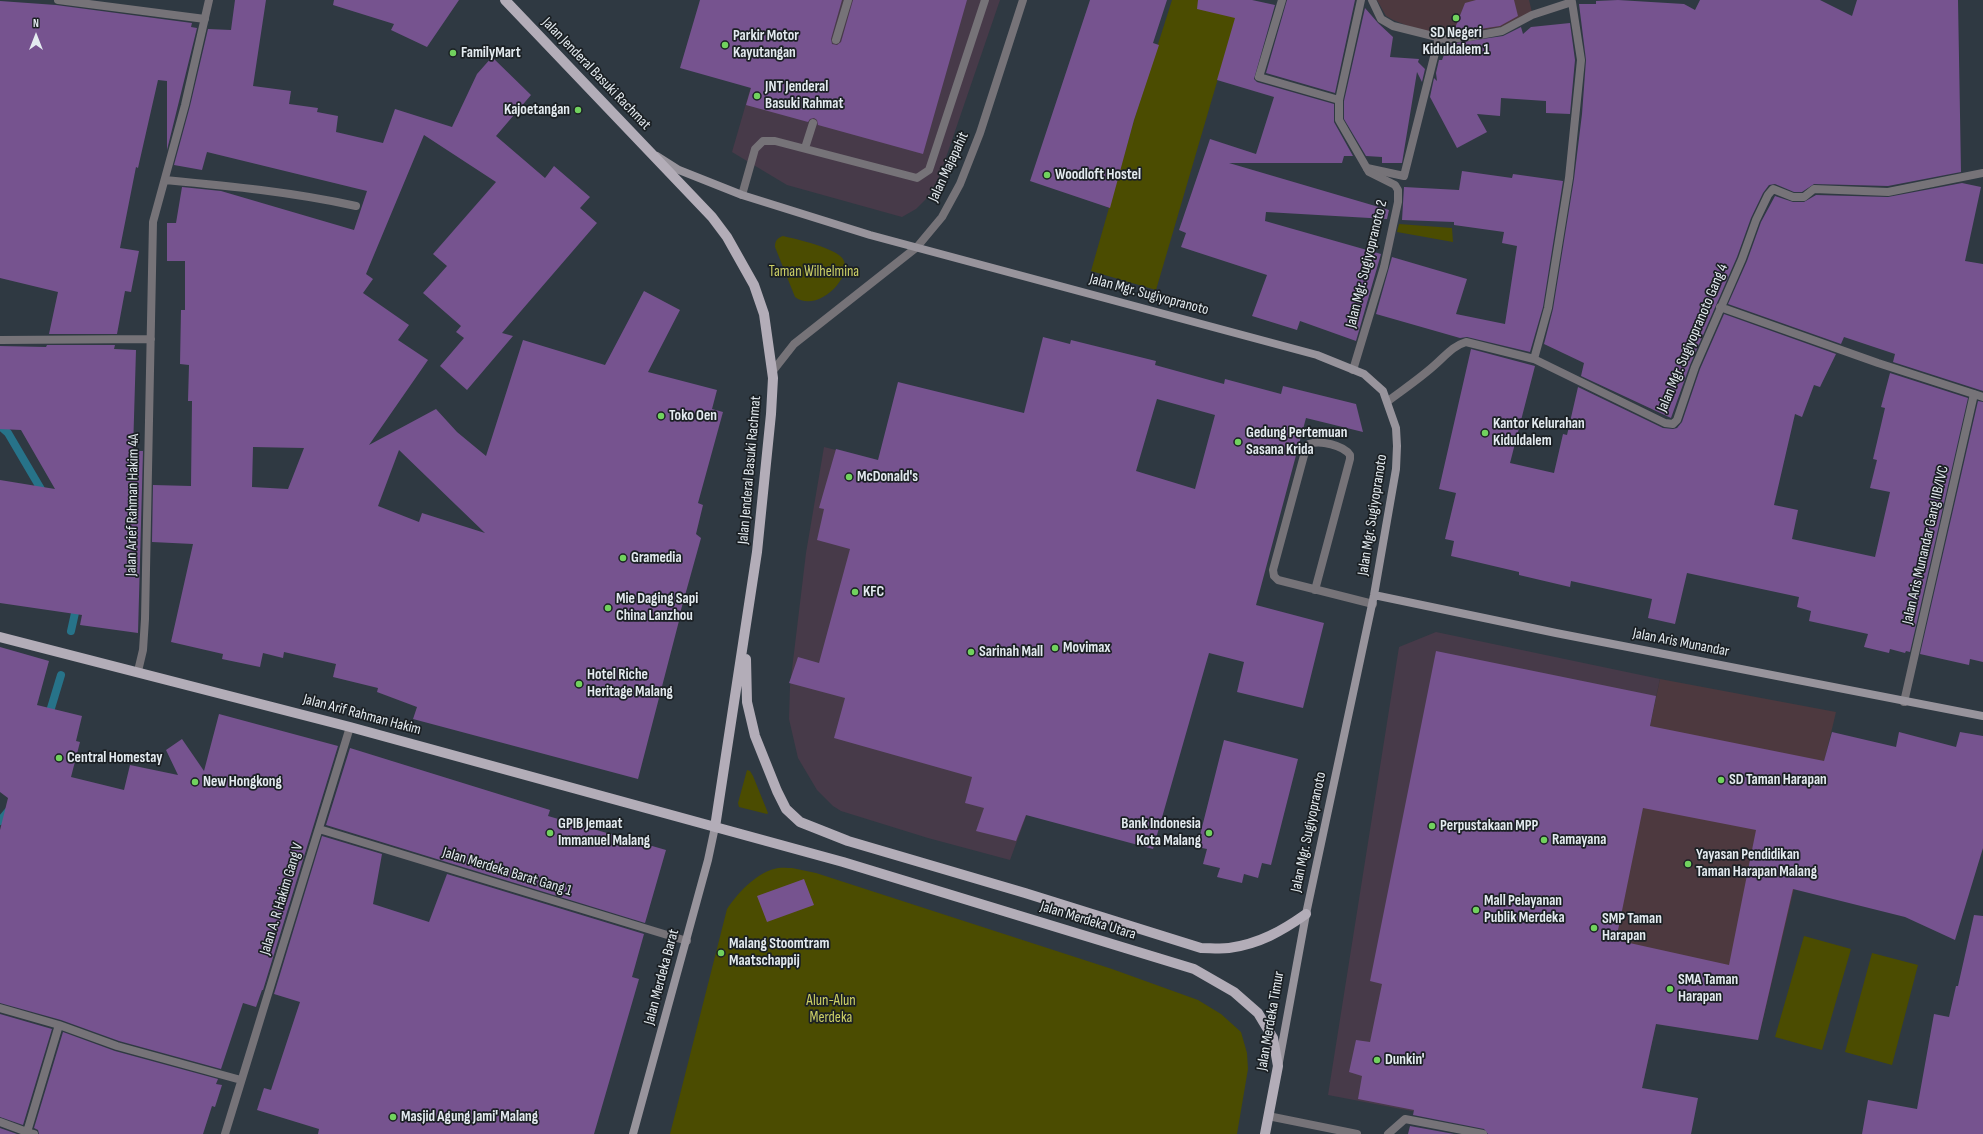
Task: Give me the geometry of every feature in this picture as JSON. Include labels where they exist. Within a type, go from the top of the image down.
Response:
[{"type":"main road","name":"Jalan Jenderal Basuki Rachmat","points":[[505,0],[712,217],[727,237],[754,285],[764,314],[772,372],[771,414],[757,552],[715,827]]},
{"type":"main road","name":"Jalan Jenderal Basuki Rachmat","points":[[650,151],[679,170],[742,195],[870,235],[917,247]]},
{"type":"main road","name":"Jalan Mgr. Sugiyopranoto","points":[[917,247],[1317,355],[1364,374],[1383,391],[1396,428],[1396,469],[1374,600],[1306,914]]},
{"type":"main road","name":"Jalan Aris Munandar","points":[[1374,600],[1470,616],[1904,702],[1983,716]]},
{"type":"main road","name":"Jalan Merdeka Utara","points":[[745,636],[748,702],[754,736],[786,809],[800,822],[848,841],[1056,902],[1201,948],[1229,948],[1261,940],[1284,930],[1306,914]]},
{"type":"main road","name":"Jalan Arif Rahman Hakim","points":[[0,637],[350,727],[843,862]]},
{"type":"main road","name":"Jalan Merdeka Barat","points":[[633,1134],[687,941],[715,827]]},
{"type":"main road","name":"Jalan Merdeka Utara","points":[[843,862],[1194,969],[1234,992],[1258,1013],[1273,1038],[1278,1066]]},
{"type":"main road","name":"Jalan Merdeka Timur","points":[[1264,1134],[1306,914]]},
{"type":"street","points":[[58,0],[205,19]]},
{"type":"street","name":"Jalan Arief Rahman Hakim 4A","points":[[138,672],[143,650],[145,619],[153,222],[185,105],[209,0]]},
{"type":"street","points":[[836,40],[848,0]]},
{"type":"street","points":[[742,195],[754,149],[763,141],[775,141],[805,148],[917,178],[924,175],[929,170],[985,0]]},
{"type":"street","name":"Jalan Majapahit","points":[[772,372],[794,344],[917,247],[942,217],[960,184],[980,133],[1023,0]]},
{"type":"street","points":[[1282,0],[1259,77],[1339,100]]},
{"type":"street","name":"Jalan Mgr. Sugiyopranoto 2","points":[[1353,370],[1384,267],[1398,202],[1398,190],[1395,185],[1372,174],[1366,168],[1339,120],[1339,100],[1361,0]]},
{"type":"street","points":[[1372,0],[1381,19],[1392,26],[1439,37],[1469,37],[1502,32],[1532,15],[1572,1],[1581,60],[1569,178],[1550,300],[1534,359]]},
{"type":"street","points":[[1366,168],[1404,176],[1439,37]]},
{"type":"street","points":[[805,148],[813,123]]},
{"type":"street","name":"Jalan Mgr. Sugiyopranoto Gang 4","points":[[1388,402],[1437,363],[1449,350],[1457,344],[1466,342],[1534,359],[1665,423],[1673,424],[1677,420],[1695,366],[1742,258],[1756,220],[1768,195],[1773,189],[1793,197],[1804,197],[1818,189],[1846,192],[1888,192],[1983,173]]},
{"type":"street","points":[[165,180],[315,197],[356,206]]},
{"type":"street","points":[[1720,307],[1878,363],[1983,397]]},
{"type":"street","points":[[0,340],[150,339]]},
{"type":"street","name":"Jalan Aris Munandar Gang IIB/IVC","points":[[1904,702],[1974,394]]},
{"type":"street","points":[[1315,590],[1350,459],[1347,451],[1343,448],[1313,442],[1306,448],[1273,573],[1278,580],[1315,590],[1374,600]]},
{"type":"street","name":"Jalan A. R Hakim Gang V","points":[[225,1134],[350,727]]},
{"type":"street","name":"Jalan Merdeka Barat Gang 1","points":[[319,830],[687,941]]},
{"type":"street","points":[[0,1008],[59,1025],[117,1046],[241,1080]]},
{"type":"street","points":[[0,1122],[31,1133],[59,1025]]},
{"type":"street","points":[[1268,1116],[1357,1134]]},
{"type":"street","points":[[1388,1134],[1405,1119],[1483,1134]]},
{"type":"shaded area","points":[[776,0],[1000,0],[940,175],[928,197],[916,209],[902,217],[787,185],[732,152]]},
{"type":"shaded area","name":"SD Negeri Kiduldalem 1","points":[[1377,0],[1529,0],[1532,12],[1501,27],[1457,34],[1443,33],[1418,30],[1393,20],[1386,16]]},
{"type":"shaded area","points":[[824,447],[888,463],[1043,770],[1010,860],[928,838],[841,811],[833,806],[817,790],[798,758],[789,719],[790,686],[806,553]]},
{"type":"shaded area","name":"Mall Pelayanan Publik Merdeka","points":[[1436,632],[1660,679],[1625,838],[1549,1006],[1656,1024],[1632,1134],[1532,1134],[1328,1095],[1399,647]]},
{"type":"shaded area","name":"Yayasan Pendidikan Taman Harapan Malang","points":[[1660,679],[1836,712],[1758,1040],[1549,1006],[1626,838]]},
{"type":"green space","points":[[1172,0],[1241,0],[1156,290],[1091,271],[1134,120]]},
{"type":"green space","points":[[1399,224],[1452,228],[1453,242],[1397,232]]},
{"type":"green space","name":"Taman Wilhelmina","points":[[783,236],[832,251],[843,259],[845,266],[843,275],[831,291],[823,297],[813,301],[804,301],[795,297],[775,247],[777,240]]},
{"type":"green space","points":[[747,770],[750,771],[753,776],[768,813],[767,814],[739,807],[738,803]]},
{"type":"green space","name":"Alun-Alun Merdeka","points":[[776,868],[792,868],[816,873],[1112,969],[1198,1000],[1221,1014],[1241,1032],[1247,1053],[1248,1069],[1237,1134],[670,1134],[727,909],[741,891],[760,875]]},
{"type":"green space","points":[[1804,936],[1851,949],[1822,1050],[1775,1037]]},
{"type":"green space","points":[[1872,953],[1918,965],[1892,1065],[1845,1052]]},
{"type":"building","points":[[235,0],[266,0],[253,86],[291,91],[289,104],[318,108],[317,112],[338,116],[336,132],[383,143],[395,109],[452,127],[477,74],[492,57],[531,95],[496,136],[545,178],[554,166],[590,197],[580,208],[597,223],[502,333],[513,336],[467,390],[440,366],[464,338],[456,332],[461,326],[423,293],[447,266],[433,254],[496,182],[424,135],[366,274],[373,279],[363,293],[409,325],[398,340],[428,360],[369,445],[436,409],[457,432],[486,456],[523,340],[605,365],[644,291],[680,310],[648,372],[717,390],[712,409],[723,412],[698,503],[703,505],[696,534],[701,538],[679,617],[638,779],[413,719],[417,707],[377,692],[378,688],[333,677],[336,664],[284,652],[283,658],[263,653],[260,667],[222,659],[223,654],[171,642],[193,544],[152,542],[153,485],[191,486],[192,401],[188,401],[189,365],[180,364],[181,310],[185,310],[185,261],[167,261],[167,223],[176,223],[182,187],[221,191],[354,230],[367,191],[207,152],[202,170],[174,165],[190,106],[208,29],[231,30]],"holes":[[[253,447],[304,448],[288,489],[252,487]],[[399,450],[485,533],[422,513],[419,522],[378,506]]]},
{"type":"building","points":[[334,0],[459,0],[427,47],[391,30],[394,24],[333,5]]},
{"type":"building","points":[[700,0],[842,0],[831,39],[832,44],[837,45],[841,42],[853,0],[967,0],[923,154],[818,125],[817,120],[814,118],[810,119],[808,122],[746,105],[751,88],[680,68]]},
{"type":"building","points":[[1090,0],[1167,0],[1153,43],[1159,45],[1134,120],[1110,208],[1030,181]]},
{"type":"building","points":[[1198,0],[1252,0],[1275,5],[1254,79],[1257,82],[1334,104],[1334,122],[1353,156],[1344,156],[1342,163],[1229,163],[1389,210],[1387,219],[1266,212],[1265,221],[1381,254],[1356,341],[1300,321],[1297,330],[1252,316],[1267,275],[1181,247],[1186,233],[1179,230],[1210,139],[1256,154],[1274,97],[1217,80],[1235,18],[1197,9]]},
{"type":"building","points":[[1287,0],[1355,0],[1335,93],[1266,73]]},
{"type":"building","points":[[1476,0],[1514,0],[1518,16],[1500,26],[1453,33],[1465,3]]},
{"type":"building","points":[[1618,0],[1684,4],[1695,10],[1700,0],[1820,0],[1852,16],[1857,0],[1958,0],[1961,172],[1888,186],[1814,184],[1802,192],[1794,192],[1775,184],[1769,185],[1763,193],[1751,218],[1737,257],[1690,365],[1671,418],[1581,376],[1584,363],[1544,344],[1553,309],[1574,179],[1582,114],[1586,60],[1579,4],[1596,4],[1596,1]]},
{"type":"building","points":[[0,1],[56,5],[192,23],[191,27],[197,28],[167,150],[167,81],[158,80],[138,168],[136,167],[120,248],[139,251],[131,292],[125,291],[117,334],[49,334],[58,292],[0,278]]},
{"type":"building","points":[[1365,8],[1393,37],[1390,57],[1419,59],[1418,62],[1425,69],[1422,82],[1417,72],[1402,163],[1382,163],[1382,157],[1366,156],[1344,119],[1344,101]]},
{"type":"building","points":[[1570,23],[1575,60],[1570,114],[1546,113],[1546,101],[1501,98],[1500,116],[1477,114],[1487,132],[1457,148],[1430,97],[1434,78],[1437,81],[1436,73],[1439,60],[1442,60],[1448,44],[1503,36],[1521,27],[1523,34],[1531,27]]},
{"type":"building","points":[[1462,171],[1512,178],[1513,174],[1563,181],[1543,307],[1530,352],[1467,337],[1460,338],[1376,314],[1392,257],[1467,279],[1456,314],[1505,324],[1517,246],[1502,243],[1504,232],[1454,225],[1454,222],[1402,220],[1404,187],[1459,190]]},
{"type":"building","points":[[1962,183],[1981,187],[1965,261],[1983,264],[1983,391],[1893,362],[1895,354],[1844,337],[1841,344],[1728,304],[1747,261],[1761,222],[1775,196],[1793,202],[1804,202],[1816,195],[1888,197]]},
{"type":"building","points":[[1724,314],[1836,354],[1820,387],[1814,385],[1802,417],[1795,414],[1774,505],[1798,510],[1792,539],[1875,557],[1890,492],[1870,488],[1877,460],[1873,459],[1885,408],[1881,407],[1890,373],[1968,398],[1910,652],[1906,651],[1905,653],[1890,649],[1889,653],[1864,647],[1868,634],[1809,621],[1811,611],[1797,607],[1799,597],[1687,573],[1675,624],[1648,618],[1652,599],[1571,581],[1570,587],[1519,575],[1519,572],[1451,556],[1454,541],[1445,539],[1456,493],[1439,489],[1471,349],[1535,366],[1510,463],[1554,473],[1563,434],[1567,435],[1578,387],[1663,428],[1677,428],[1682,422],[1700,369]]},
{"type":"building","points":[[1043,337],[1070,344],[1071,340],[1156,361],[1155,365],[1224,384],[1225,379],[1281,394],[1283,386],[1356,404],[1363,432],[1306,418],[1256,605],[1324,623],[1303,708],[1237,692],[1244,662],[1209,653],[1153,849],[1026,815],[1016,841],[976,831],[984,808],[965,803],[972,777],[834,738],[845,698],[789,683],[798,657],[819,663],[850,549],[817,540],[824,509],[819,508],[836,449],[878,460],[898,382],[1024,413]],"holes":[[[1157,399],[1215,415],[1195,489],[1136,471]]]},
{"type":"building","points":[[47,345],[115,345],[114,349],[136,350],[133,451],[143,451],[138,633],[80,625],[82,615],[0,603],[0,480],[55,489],[21,430],[0,429],[0,346],[46,347]]},
{"type":"building","points":[[1978,401],[1983,402],[1983,662],[1970,659],[1969,665],[1920,654]]},
{"type":"building","points":[[0,647],[49,661],[37,705],[82,716],[76,741],[80,742],[71,777],[124,790],[130,765],[178,775],[166,750],[182,739],[204,771],[219,714],[338,746],[263,990],[256,1007],[243,1003],[221,1069],[119,1041],[61,1020],[0,1003],[0,830],[8,798],[0,792]]},
{"type":"building","points":[[1436,651],[1656,696],[1650,726],[1824,761],[1832,732],[1896,747],[1899,732],[1956,747],[1960,732],[1983,736],[1983,848],[1955,940],[1905,917],[1793,889],[1758,1040],[1656,1024],[1642,1088],[1698,1098],[1691,1134],[1488,1134],[1484,1129],[1413,1115],[1414,1110],[1358,1099],[1362,1076],[1349,1072],[1356,1040],[1370,1042],[1382,984],[1370,981]],"holes":[[[1643,808],[1756,830],[1729,965],[1616,940]]]},
{"type":"building","points":[[1224,740],[1298,759],[1271,865],[1262,863],[1258,878],[1244,874],[1242,883],[1217,877],[1220,868],[1203,864],[1207,849],[1197,847]]},
{"type":"building","points":[[350,748],[550,810],[548,816],[666,850],[645,923],[326,825]]},
{"type":"building","points":[[322,836],[382,854],[373,904],[429,922],[447,874],[644,934],[632,977],[639,979],[594,1134],[318,1134],[319,1129],[257,1110],[264,1088],[271,1090],[300,1002],[274,994]]},
{"type":"building","points":[[804,879],[814,905],[767,922],[757,896]]},
{"type":"building","points":[[1974,915],[1983,916],[1983,1134],[1862,1134],[1868,1100],[1917,1109],[1934,1014],[1949,1017],[1956,986],[1958,986]]},
{"type":"building","points":[[0,1014],[52,1029],[23,1125],[0,1117]]},
{"type":"building","points":[[63,1032],[115,1051],[218,1079],[216,1084],[222,1085],[215,1107],[212,1106],[203,1134],[39,1134],[38,1130],[34,1128]]},
{"type":"building","points":[[1410,1126],[1454,1134],[1408,1134]]},
{"type":"building","points":[[0,1128],[17,1134],[0,1134]]},
{"type":"waterway","points":[[0,426],[8,433],[45,496]]},
{"type":"waterway","points":[[71,631],[77,604]]},
{"type":"waterway","points":[[48,718],[61,675]]},
{"type":"waterway","points":[[0,821],[10,809]]},
{"type":"place","name":"SD Negeri Kiduldalem 1","points":[[1456,18]]},
{"type":"place","name":"Parkir Motor Kayutangan","points":[[725,45]]},
{"type":"place","name":"FamilyMart","points":[[453,53]]},
{"type":"place","name":"JNT Jenderal Basuki Rahmat","points":[[757,96]]},
{"type":"place","name":"Kajoetangan","points":[[578,110]]},
{"type":"place","name":"Woodloft Hostel","points":[[1047,175]]},
{"type":"place","name":"Toko Oen","points":[[661,416]]},
{"type":"place","name":"Kantor Kelurahan Kiduldalem","points":[[1485,433]]},
{"type":"place","name":"Gedung Pertemuan Sasana Krida","points":[[1238,442]]},
{"type":"place","name":"McDonald's","points":[[849,477]]},
{"type":"place","name":"Gramedia","points":[[623,558]]},
{"type":"place","name":"KFC","points":[[855,592]]},
{"type":"place","name":"Mie Daging Sapi China Lanzhou","points":[[608,608]]},
{"type":"place","name":"Movimax","points":[[1055,648]]},
{"type":"place","name":"Sarinah Mall","points":[[971,652]]},
{"type":"place","name":"Hotel Riche Heritage Malang","points":[[579,684]]},
{"type":"place","name":"Central Homestay","points":[[59,758]]},
{"type":"place","name":"SD Taman Harapan","points":[[1721,780]]},
{"type":"place","name":"New Hongkong","points":[[195,782]]},
{"type":"place","name":"Perpustakaan MPP","points":[[1432,826]]},
{"type":"place","name":"GPIB Jemaat Immanuel Malang","points":[[550,833]]},
{"type":"place","name":"Bank Indonesia Kota Malang","points":[[1209,833]]},
{"type":"place","name":"Ramayana","points":[[1544,840]]},
{"type":"place","name":"Yayasan Pendidikan Taman Harapan Malang","points":[[1688,864]]},
{"type":"place","name":"Mall Pelayanan Publik Merdeka","points":[[1476,910]]},
{"type":"place","name":"SMP Taman Harapan","points":[[1594,928]]},
{"type":"place","name":"Malang Stoomtram Maatschappij","points":[[721,953]]},
{"type":"place","name":"SMA Taman Harapan","points":[[1670,989]]},
{"type":"place","name":"Dunkin'","points":[[1377,1060]]},
{"type":"place","name":"Masjid Agung Jami' Malang","points":[[393,1117]]}]
